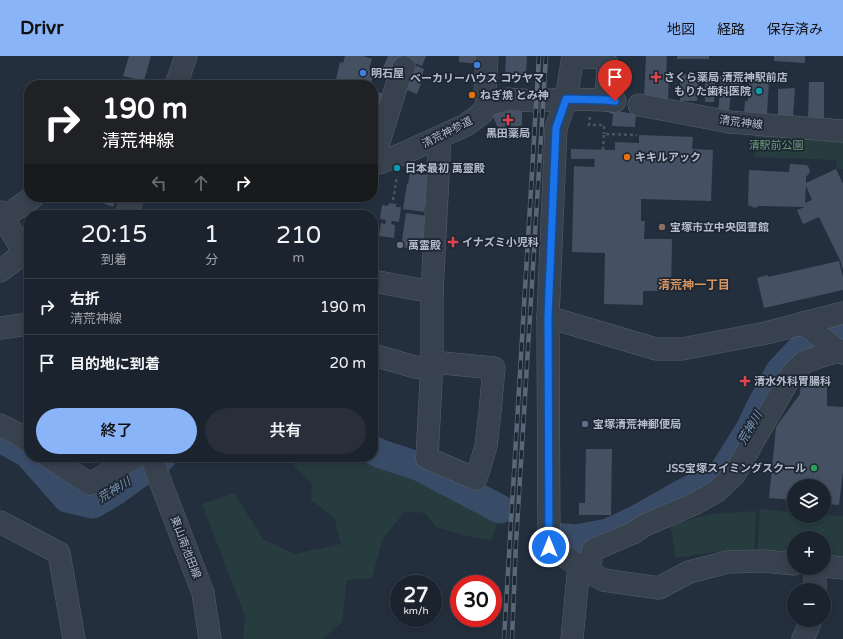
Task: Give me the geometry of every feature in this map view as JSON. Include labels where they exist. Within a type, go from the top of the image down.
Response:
[{"type":"street","points":[[178,80],[186,56]]},
{"type":"street","points":[[485,109],[488,56]]},
{"type":"street","points":[[566,99],[611,100],[608,65],[602,58],[573,56],[566,99],[556,128],[548,317],[549,547],[603,580],[659,588],[689,572],[728,562],[763,561],[787,563]]},
{"type":"street","points":[[378,145],[398,81],[404,67]]},
{"type":"street","name":"清荒神参道","points":[[378,163],[402,154],[466,125],[485,109],[507,99],[536,101],[566,99]]},
{"type":"street","name":"清荒神線","points":[[639,105],[729,122],[843,131]]},
{"type":"street","points":[[378,356],[415,367],[432,365],[494,368],[486,446],[476,479],[427,458],[432,365],[432,292],[440,137]]},
{"type":"street","points":[[24,246],[1,216],[25,202]]},
{"type":"street","points":[[0,271],[24,252]]},
{"type":"street","points":[[378,282],[432,292]]},
{"type":"street","points":[[548,317],[656,349],[682,349],[807,326],[843,313]]},
{"type":"street","points":[[0,328],[24,325]]},
{"type":"street","points":[[807,326],[839,351]]},
{"type":"street","points":[[572,639],[584,568],[592,550],[633,533],[643,526],[694,504],[717,491],[734,475],[792,374],[804,362],[839,351]]},
{"type":"street","points":[[0,425],[24,438]]},
{"type":"street","points":[[57,462],[90,484],[127,462]]},
{"type":"street","name":"東山南池田線","points":[[153,462],[203,593],[210,639]]},
{"type":"street","points":[[0,522],[59,553],[74,639]]},
{"type":"street","points":[[831,567],[843,568]]},
{"type":"street","points":[[803,639],[808,627]]},
{"type":"path","points":[[351,80],[358,56]]},
{"type":"path","points":[[590,114],[589,125],[604,125],[603,150]]},
{"type":"path","points":[[604,134],[637,135]]},
{"type":"path","points":[[393,200],[398,171]]},
{"type":"green space","name":"清駅前公園","points":[[755,130],[843,136],[843,169],[837,169],[836,160],[755,157]]},
{"type":"green space","points":[[378,444],[466,491],[500,516],[491,540],[471,537],[436,527],[425,513],[405,511],[383,539],[372,578],[347,580],[342,622],[323,639],[243,639],[245,616],[202,504],[234,493],[263,539],[295,554],[341,544],[334,517],[311,500],[312,483],[291,462],[378,462]]},
{"type":"green space","points":[[760,509],[787,511],[787,523],[831,523],[831,515],[843,516],[843,559],[831,560],[831,531],[787,531],[787,558],[757,556]]},
{"type":"green space","points":[[756,511],[754,556],[715,552],[676,558],[670,525],[711,514]]},
{"type":"building","points":[[129,56],[151,56],[144,80],[123,76]]},
{"type":"building","points":[[345,56],[363,56],[372,59],[369,69],[375,72],[372,80],[336,80],[340,62],[343,63]]},
{"type":"building","points":[[388,56],[401,56],[390,81],[379,77]]},
{"type":"building","points":[[407,56],[426,56],[422,66],[406,60]]},
{"type":"building","points":[[459,56],[479,56],[479,64],[459,62]]},
{"type":"building","points":[[506,56],[527,56],[526,74],[505,74]]},
{"type":"building","points":[[646,56],[667,56],[666,76],[669,76],[668,99],[644,98]]},
{"type":"building","points":[[677,56],[709,56],[709,59],[677,59]]},
{"type":"building","points":[[774,56],[805,56],[805,63],[774,61]]},
{"type":"building","points":[[412,64],[424,69],[422,81],[417,94],[403,88]]},
{"type":"building","points":[[705,73],[714,74],[713,81],[716,81],[714,102],[705,102]]},
{"type":"building","points":[[680,74],[699,74],[697,101],[680,101]]},
{"type":"building","points":[[720,75],[742,75],[741,88],[721,88]]},
{"type":"building","name":"もりた歯科医院","points":[[749,80],[769,81],[767,114],[744,114],[745,101],[748,101]]},
{"type":"building","points":[[809,82],[824,82],[824,119],[808,119]]},
{"type":"building","points":[[795,88],[793,118],[778,118],[778,89]]},
{"type":"building","points":[[378,92],[386,94],[378,117]]},
{"type":"building","points":[[720,92],[731,93],[729,111],[718,112]]},
{"type":"building","name":"黒田薬局","points":[[513,105],[522,107],[522,125],[501,135],[492,114]]},
{"type":"building","points":[[608,110],[636,114],[635,127],[612,126],[613,114],[609,113]]},
{"type":"building","points":[[639,135],[693,137],[692,149],[713,150],[711,201],[641,199],[641,221],[645,221],[644,239],[672,239],[671,291],[643,291],[643,305],[604,304],[605,253],[572,252],[574,166],[594,167],[595,159],[571,159],[571,149],[615,150],[615,142],[639,143]]},
{"type":"building","points":[[790,164],[808,166],[810,171],[806,176],[806,183],[836,169],[843,184],[843,270],[840,260],[819,217],[803,224],[797,210],[805,207],[759,206],[755,208],[748,205],[749,170],[789,172]],"holes":[[[806,186],[812,200],[805,203]]]},
{"type":"building","points":[[410,173],[429,175],[424,212],[403,209]]},
{"type":"building","points":[[100,202],[115,202],[113,207]]},
{"type":"building","points":[[389,203],[396,204],[396,207],[401,207],[399,222],[392,221],[391,224],[395,225],[394,238],[379,236],[381,223],[385,224],[386,220],[380,219],[382,205],[388,206]]},
{"type":"building","points":[[406,213],[427,216],[422,250],[401,247]]},
{"type":"building","points":[[839,261],[843,277],[843,290],[764,308],[757,278],[768,275],[768,277]]},
{"type":"building","points":[[801,382],[827,385],[827,406],[843,407],[843,471],[839,505],[831,504],[831,479],[787,479],[787,499],[769,498],[776,427],[800,394]]},
{"type":"building","points":[[586,449],[612,449],[611,515],[579,515],[579,503],[585,503]]},
{"type":"waterway","name":"荒神川","points":[[555,537],[576,539],[608,533],[634,521],[680,495],[722,474],[749,431],[780,371],[800,350],[839,332],[843,332]]},
{"type":"waterway","name":"荒神川","points":[[0,438],[24,451]]},
{"type":"waterway","name":"荒神川","points":[[378,452],[418,466],[500,509]]},
{"type":"waterway","name":"荒神川","points":[[35,462],[67,498],[93,504],[115,491],[155,462]]},
{"type":"railway","points":[[504,639],[539,56]]},
{"type":"railway","points":[[512,639],[516,543],[546,56]]},
{"type":"place","name":"ベーカリーハウス コウヤマ","points":[[477,65]]},
{"type":"place","name":"明石屋","points":[[363,73]]},
{"type":"place","name":"さくら薬局 清荒神駅前店","points":[[656,77]]},
{"type":"place","name":"もりた歯科医院","points":[[759,91]]},
{"type":"place","name":"ねぎ焼 とみ神","points":[[472,95]]},
{"type":"place","name":"黒田薬局","points":[[508,120]]},
{"type":"place","name":"キキルアック","points":[[627,157]]},
{"type":"place","name":"日本最初 萬靈殿","points":[[397,168]]},
{"type":"place","name":"宝塚市立中央図書館","points":[[662,227]]},
{"type":"place","name":"イナズミ小児科","points":[[453,242]]},
{"type":"place","name":"萬霊殿","points":[[400,245]]},
{"type":"place","name":"清水外科胃腸科","points":[[745,381]]},
{"type":"place","name":"宝塚清荒神郵便局","points":[[585,424]]},
{"type":"place","name":"JSS宝塚スイミングスクール","points":[[814,468]]},
{"type":"district","name":"清荒神一丁目","points":[[694,285]]},
{"type":"route","points":[[549,547],[548,317],[556,128],[566,99],[615,101]]}]
